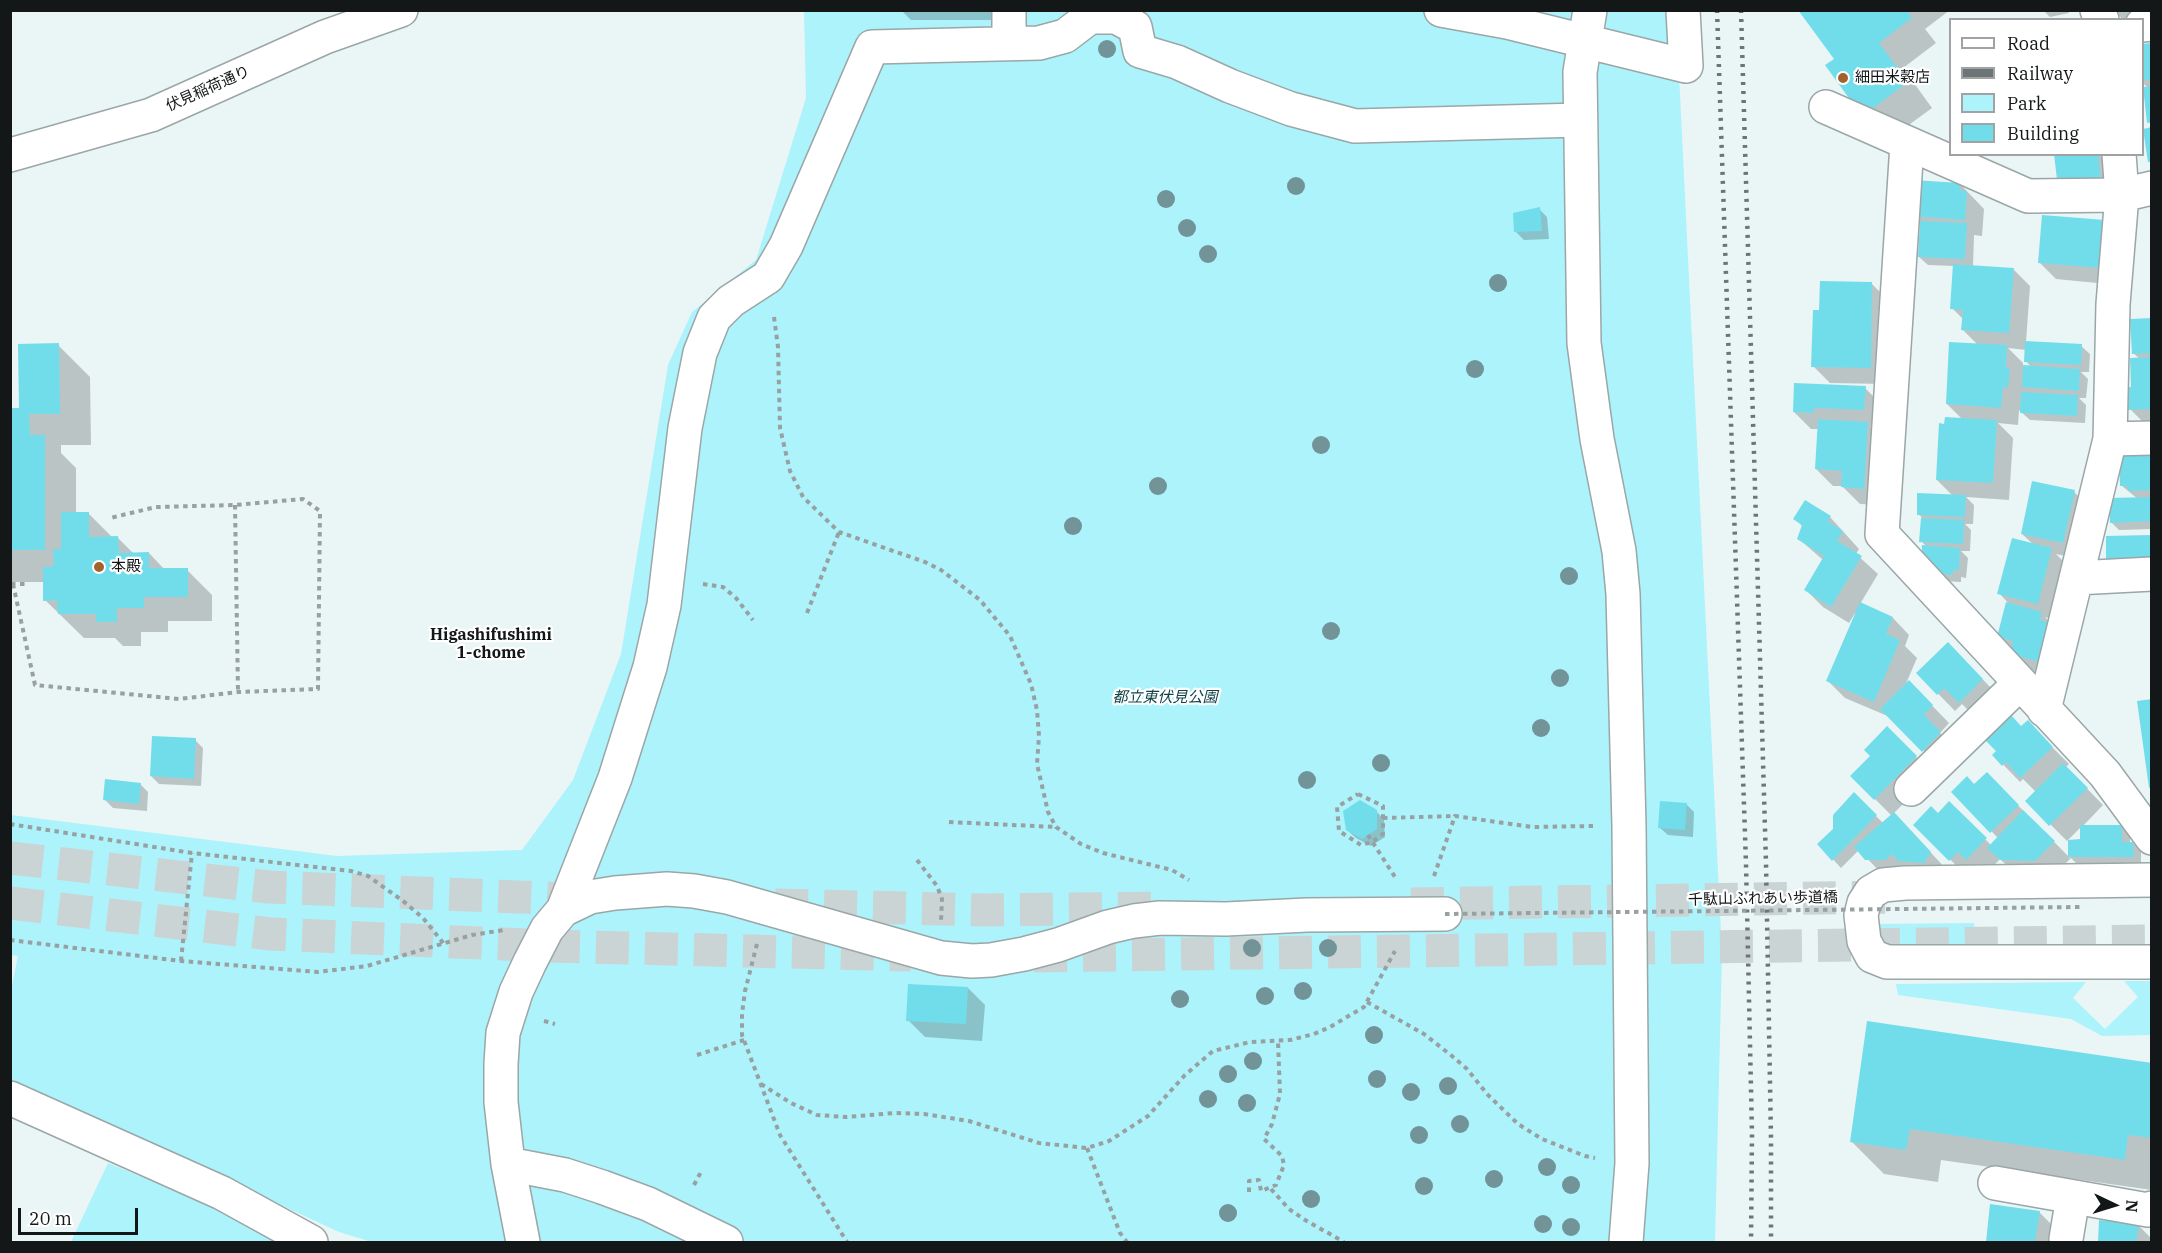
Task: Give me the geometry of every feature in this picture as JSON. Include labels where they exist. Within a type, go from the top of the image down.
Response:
[{"type":"street","name":"伏見稲荷通り","points":[[10,155],[151,115],[326,38],[401,10]]},
{"type":"street","points":[[1009,10],[1009,43]]},
{"type":"street","points":[[1441,10],[1507,22],[1587,26],[1686,66],[1683,10]]},
{"type":"street","points":[[523,1242],[508,1164],[501,1102],[503,1033],[516,992],[555,920],[615,778],[651,667],[667,579],[685,428],[700,353],[714,318],[732,301],[768,278],[786,246],[872,47],[1039,43],[1065,36],[1090,17],[1116,17],[1135,27],[1140,51],[1177,62],[1230,86],[1291,109],[1355,126],[1580,120]]},
{"type":"street","points":[[1587,26],[1580,72],[1584,343],[1596,429],[1619,551],[1623,594],[1629,826],[1632,1163],[1626,1242]]},
{"type":"street","points":[[1826,107],[2028,196],[2137,191]]},
{"type":"street","points":[[1907,144],[1882,534],[2105,774],[2151,838]]},
{"type":"street","points":[[2044,710],[2110,439],[2114,304],[2137,191],[2120,156]]},
{"type":"street","points":[[2110,439],[2151,438]]},
{"type":"street","points":[[2076,578],[2151,574]]},
{"type":"street","points":[[1911,789],[2020,683]]},
{"type":"street","points":[[2151,880],[1883,885],[1871,892],[1860,915],[1864,941],[1872,956],[1887,962],[1907,964],[2151,962]]},
{"type":"street","points":[[555,920],[590,897],[667,889],[694,891],[726,897],[940,958],[972,961],[991,960],[1058,945],[1107,927],[1160,918],[1226,919],[1307,915],[1446,914]]},
{"type":"street","points":[[10,1098],[222,1193],[311,1242]]},
{"type":"street","points":[[508,1164],[565,1175],[602,1187],[648,1204],[726,1242]]},
{"type":"street","points":[[1995,1183],[2148,1210],[2151,1208]]},
{"type":"street","points":[[2066,1239],[2073,1197]]},
{"type":"path","points":[[768,278],[778,347],[780,428],[790,471],[803,497],[839,532],[941,570],[980,600],[1010,636],[1031,684],[1037,710],[1039,773],[1048,812],[1056,827],[1081,843],[1103,853],[1172,870],[1190,880],[1195,896],[1191,918]]},
{"type":"path","points":[[27,584],[12,584],[35,686],[179,699],[238,692],[318,689],[320,511],[303,499],[235,505],[156,507],[110,518]]},
{"type":"path","points":[[235,505],[238,692]]},
{"type":"path","points":[[807,613],[839,532]]},
{"type":"path","points":[[667,579],[723,587],[736,598],[753,620]]},
{"type":"path","points":[[1358,794],[1383,806],[1383,834],[1372,842],[1361,844],[1339,831],[1337,807],[1358,794]]},
{"type":"path","points":[[1383,818],[1455,816],[1532,827],[1629,826]]},
{"type":"path","points":[[761,1084],[791,1103],[817,1115],[846,1117],[895,1113],[924,1114],[969,1121],[1039,1143],[1087,1148],[1108,1142],[1148,1116],[1185,1075],[1213,1051],[1250,1042],[1290,1040],[1314,1034],[1330,1028],[1364,1007],[1406,931],[1409,914],[1437,871],[1455,816]]},
{"type":"path","points":[[949,822],[1056,827]]},
{"type":"path","points":[[10,824],[192,853],[351,871],[368,876],[423,918],[444,944]]},
{"type":"path","points":[[1368,835],[1402,888],[1409,914]]},
{"type":"path","points":[[182,961],[192,853]]},
{"type":"path","points":[[917,860],[938,886],[942,899],[940,958]]},
{"type":"path","name":"千駄山ふれあい歩道橋","points":[[1446,914],[2081,907]]},
{"type":"path","points":[[769,910],[745,991],[742,1014],[744,1040],[780,1135],[847,1242]]},
{"type":"path","points":[[10,940],[182,961],[318,972],[367,966],[493,930],[555,920]]},
{"type":"path","points":[[1367,1002],[1424,1034],[1467,1069],[1487,1094],[1518,1124],[1542,1139],[1585,1156],[1632,1163]]},
{"type":"path","points":[[698,1055],[744,1040]]},
{"type":"path","points":[[1249,1192],[1249,1181],[1259,1180],[1261,1191],[1271,1189],[1276,1185],[1284,1165],[1282,1156],[1264,1139],[1272,1124],[1280,1094],[1278,1041]]},
{"type":"path","points":[[1087,1148],[1119,1233],[1127,1242]]},
{"type":"path","points":[[1271,1189],[1289,1209],[1305,1221],[1344,1242]]},
{"type":"green space","name":"都立東伏見公園","points":[[804,11],[1436,11],[1679,74],[1722,954],[1715,1242],[372,1242],[339,1232],[11,1080],[11,990],[18,956],[11,955],[11,815],[337,856],[522,850],[573,780],[621,654],[668,365],[692,312],[756,260],[806,98]]},
{"type":"green space","points":[[1502,11],[1675,11],[1677,54]]},
{"type":"green space","points":[[1974,923],[1976,950],[1897,951],[1877,936],[1874,924]]},
{"type":"green space","points":[[2124,981],[2151,981],[2151,1035],[2102,1036],[2071,1019],[1898,995],[1896,984],[2086,982],[2073,998],[2105,1029],[2138,997]]},
{"type":"green space","points":[[108,1163],[224,1211],[276,1242],[71,1242]]},
{"type":"building","points":[[1798,10],[1907,10],[1912,18],[1879,43],[1908,82],[1865,114],[1856,108],[1825,65],[1834,59]]},
{"type":"building","points":[[2152,43],[2152,79],[2144,81],[2144,44]]},
{"type":"building","points":[[2152,86],[2152,122],[2147,123],[2144,96],[2144,87]]},
{"type":"building","points":[[2152,127],[2152,162],[2148,162],[2144,129]]},
{"type":"building","points":[[2054,156],[2098,156],[2101,183],[2058,188]]},
{"type":"building","points":[[1913,180],[1960,183],[1960,190],[1967,191],[1965,220],[1911,216]]},
{"type":"building","points":[[1540,207],[1542,231],[1514,232],[1513,213]]},
{"type":"building","points":[[2042,215],[2105,220],[2101,268],[2038,263]]},
{"type":"building","points":[[1920,221],[1967,223],[1965,259],[1918,257]]},
{"type":"building","points":[[1953,264],[2014,268],[2009,333],[1961,330],[1963,310],[1950,309]]},
{"type":"building","points":[[1820,281],[1872,282],[1871,368],[1811,367],[1813,310],[1819,310]]},
{"type":"building","points":[[2152,318],[2152,353],[2132,354],[2130,319]]},
{"type":"building","points":[[2025,341],[2082,344],[2081,365],[2024,362]]},
{"type":"building","points":[[1949,342],[2007,345],[2006,368],[2010,369],[2008,387],[2003,387],[2001,408],[1946,404]]},
{"type":"building","points":[[59,343],[60,414],[29,414],[30,435],[45,435],[45,550],[10,550],[10,408],[19,408],[18,344]]},
{"type":"building","points":[[2152,357],[2152,409],[2128,410],[2127,387],[2131,387],[2130,358]]},
{"type":"building","points":[[2023,365],[2080,369],[2079,391],[2022,387]]},
{"type":"building","points":[[1794,383],[1866,386],[1864,410],[1814,408],[1814,413],[1793,412]]},
{"type":"building","points":[[2021,392],[2078,395],[2077,416],[2020,413]]},
{"type":"building","points":[[1945,417],[1997,420],[1993,483],[1936,480],[1939,423],[1944,424]]},
{"type":"building","points":[[1818,419],[1868,422],[1864,489],[1841,487],[1842,471],[1815,469]]},
{"type":"building","points":[[2152,449],[2152,490],[2128,491],[2127,486],[2120,486],[2119,456],[2125,456],[2125,450]]},
{"type":"building","points":[[2032,481],[2075,490],[2063,543],[2021,534]]},
{"type":"building","points":[[1917,493],[1966,495],[1965,517],[1917,515]]},
{"type":"building","points":[[2152,497],[2152,521],[2110,523],[2109,498]]},
{"type":"building","points":[[1805,500],[1831,516],[1827,521],[1843,531],[1837,541],[1862,556],[1831,607],[1804,590],[1824,556],[1797,539],[1802,525],[1793,519]]},
{"type":"building","name":"本殿","points":[[61,512],[89,512],[89,537],[118,536],[119,553],[149,552],[149,568],[188,568],[188,597],[144,597],[144,608],[117,608],[117,622],[96,622],[96,614],[58,614],[57,600],[43,601],[43,567],[54,566],[53,549],[61,549]]},
{"type":"building","points":[[1921,518],[1964,520],[1963,544],[1919,542]]},
{"type":"building","points":[[2152,535],[2152,559],[2106,560],[2106,536]]},
{"type":"building","points":[[2012,538],[2052,548],[2038,604],[1997,594]]},
{"type":"building","points":[[1922,545],[1960,548],[1959,570],[1953,570],[1953,575],[1933,573],[1934,565],[1925,564],[1922,557]]},
{"type":"building","points":[[1860,602],[1893,617],[1886,634],[1900,640],[1874,702],[1826,681]]},
{"type":"building","points":[[2006,602],[2042,612],[2040,620],[2050,623],[2040,662],[2010,654],[2013,641],[1997,637]]},
{"type":"building","points":[[1948,642],[1983,679],[1959,703],[1944,688],[1937,695],[1916,673]]},
{"type":"building","points":[[1909,680],[1933,705],[1924,715],[1941,732],[1922,752],[1880,709]]},
{"type":"building","points":[[2152,699],[2152,787],[2149,788],[2137,701]]},
{"type":"building","points":[[2011,715],[2021,726],[2028,720],[2053,747],[2020,778],[2006,762],[2002,766],[1992,755],[1996,751],[1985,740]]},
{"type":"building","points":[[1887,726],[1917,756],[1874,800],[1850,776],[1870,756],[1864,750]]},
{"type":"building","points":[[152,736],[196,738],[194,779],[150,776]]},
{"type":"building","points":[[2063,763],[2088,788],[2049,826],[2025,801]]},
{"type":"building","points":[[1987,772],[2019,805],[1990,833],[1951,792],[1967,776],[1974,784]]},
{"type":"building","points":[[105,779],[141,783],[139,804],[103,800]]},
{"type":"building","points":[[1854,792],[1877,815],[1832,861],[1817,844],[1833,829],[1833,815]]},
{"type":"building","points":[[1360,800],[1377,810],[1377,829],[1362,839],[1346,830],[1343,811]]},
{"type":"building","points":[[1660,801],[1687,803],[1685,830],[1658,828]]},
{"type":"building","points":[[1949,801],[1987,838],[1966,860],[1958,852],[1949,861],[1913,825],[1931,806],[1938,813]]},
{"type":"building","points":[[2023,810],[2055,841],[2035,861],[2000,860],[1987,848]]},
{"type":"building","points":[[1894,812],[1931,852],[1924,863],[1898,861],[1892,854],[1885,860],[1865,860],[1854,847]]},
{"type":"building","points":[[2080,825],[2122,825],[2122,842],[2133,842],[2134,857],[2068,857],[2068,840],[2080,839]]},
{"type":"building","points":[[908,984],[968,987],[966,1024],[906,1021]]},
{"type":"building","points":[[1867,1021],[2152,1063],[2152,1138],[2128,1135],[2125,1160],[1910,1129],[1906,1150],[1850,1142]]},
{"type":"building","points":[[1990,1204],[2040,1211],[2035,1242],[1986,1242]]},
{"type":"building","points":[[2099,1220],[2139,1224],[2136,1242],[2098,1242]]},
{"type":"tunnel","points":[[10,858],[269,887],[595,900]]},
{"type":"tunnel","points":[[1411,904],[1894,897]]},
{"type":"tunnel","points":[[10,903],[271,934],[550,946],[911,955]]},
{"type":"tunnel","points":[[775,905],[985,910],[1162,908]]},
{"type":"tunnel","points":[[1034,956],[2152,941]]},
{"type":"railway","points":[[1717,10],[1746,864],[1752,1134],[1751,1242]]},
{"type":"railway","points":[[1741,10],[1766,863],[1771,1242]]},
{"type":"place","name":"細田米穀店","points":[[1843,78]]},
{"type":"place","name":"本殿","points":[[99,567]]},
{"type":"district","name":"Higashifushimi 1-chome","points":[[491,644]]}]
